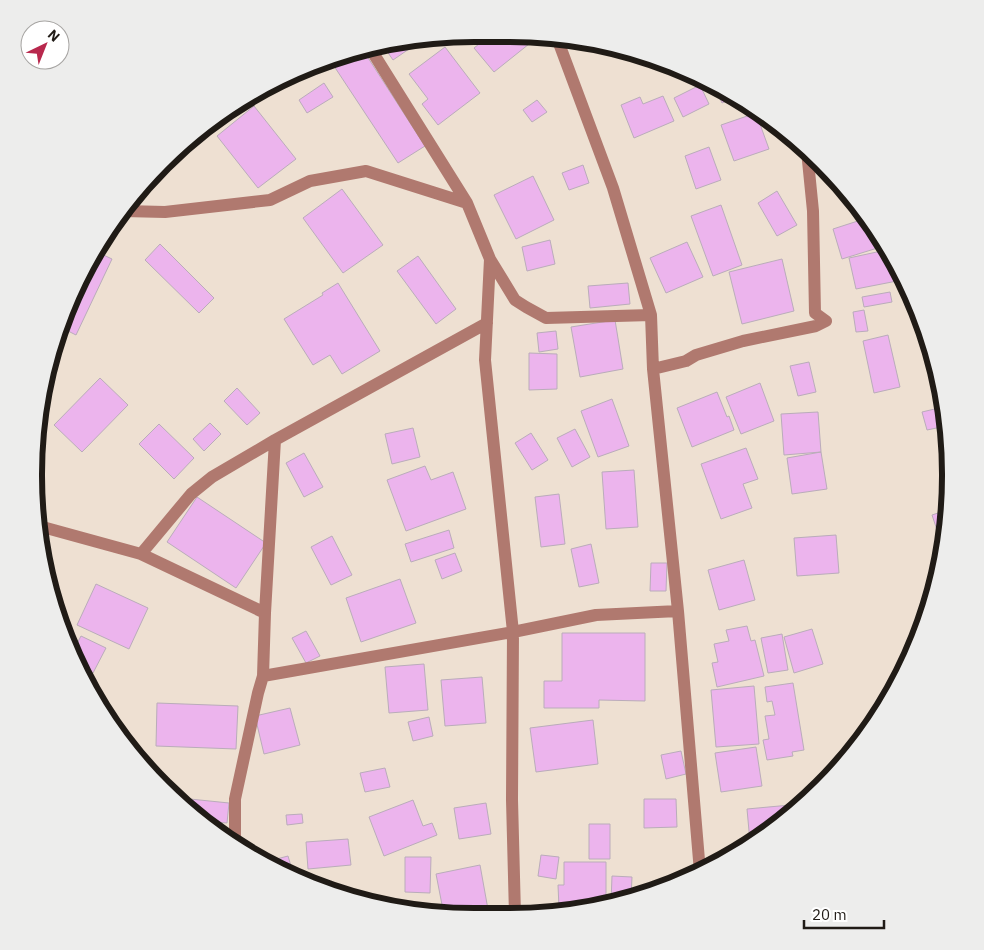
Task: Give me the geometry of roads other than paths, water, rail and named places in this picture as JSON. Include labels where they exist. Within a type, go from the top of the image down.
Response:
[{"type":"street","points":[[560,45],[613,188],[652,315],[653,370],[678,611],[699,863]]},
{"type":"street","points":[[374,55],[468,203],[490,259],[515,300],[546,318],[652,315]]},
{"type":"street","points":[[653,370],[686,361],[696,355],[743,341],[816,326],[826,321],[815,313],[813,211],[808,163]]},
{"type":"street","points":[[133,211],[165,212],[270,200],[310,181],[366,171],[468,203]]},
{"type":"street","points":[[490,259],[486,360],[513,632],[512,800],[515,908]]},
{"type":"street","points":[[141,554],[191,494],[212,476],[487,323]]},
{"type":"street","points":[[235,835],[235,799],[263,676],[275,440]]},
{"type":"street","points":[[46,528],[141,554],[265,613]]},
{"type":"street","points":[[263,676],[513,632],[596,615],[678,611]]}]
